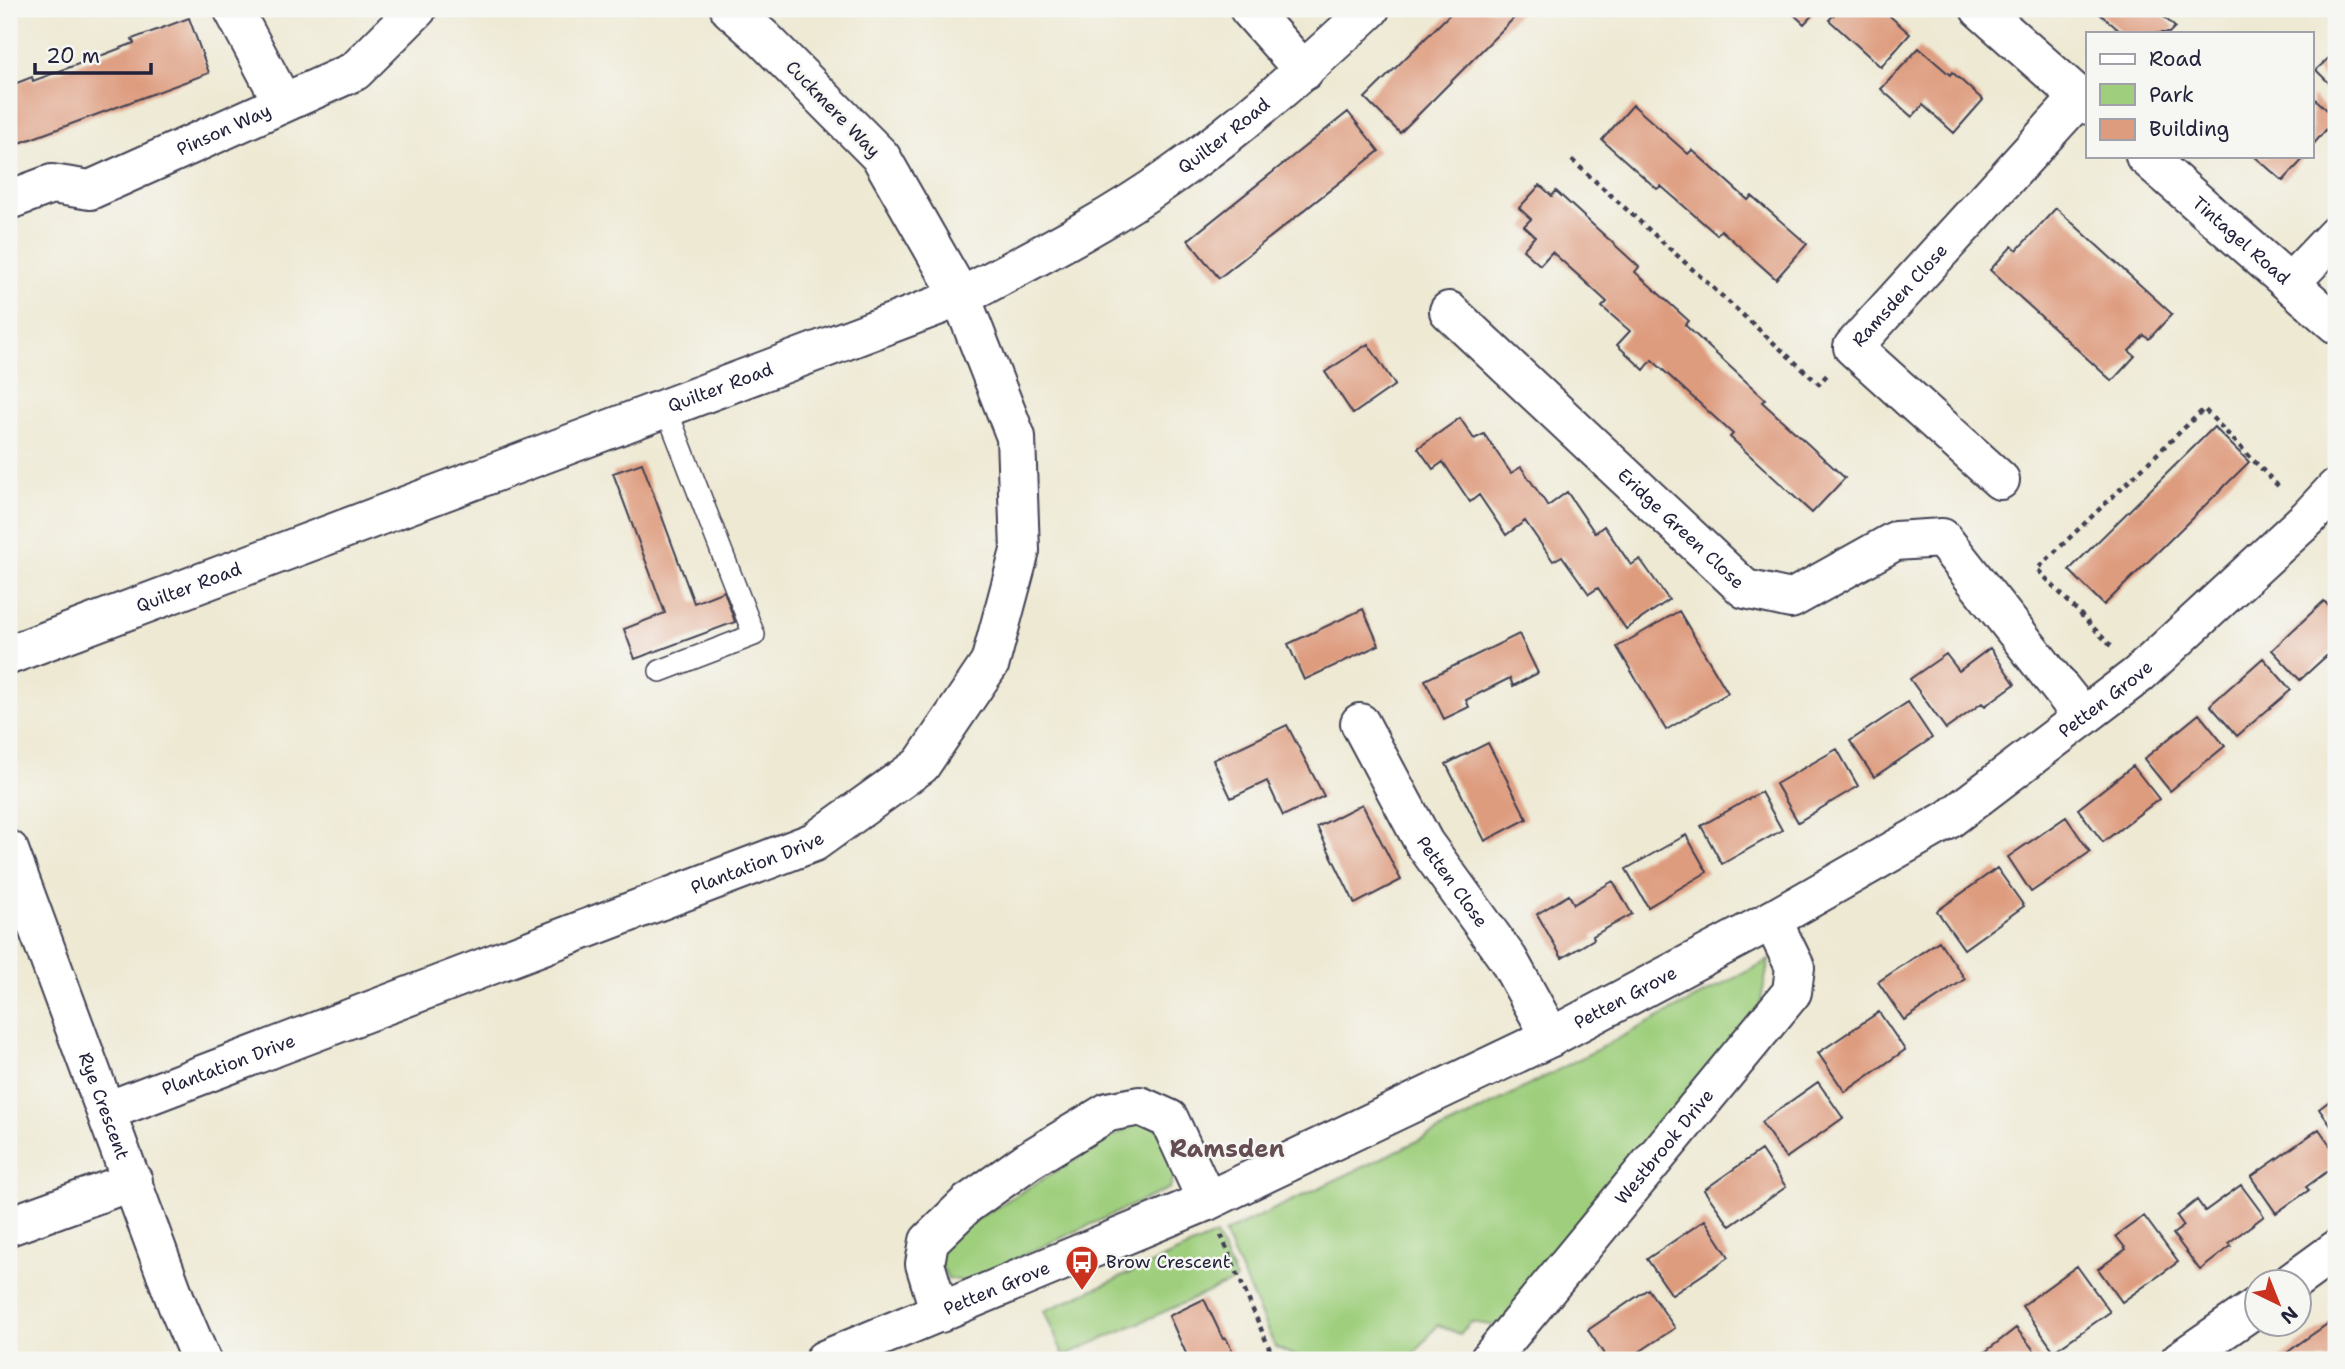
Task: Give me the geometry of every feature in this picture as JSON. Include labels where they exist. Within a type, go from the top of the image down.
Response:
[{"type":"street","points":[[233,9],[283,103]]},
{"type":"street","name":"Pinson Way","points":[[9,200],[52,184],[90,190],[355,71],[417,9]]},
{"type":"street","name":"Cuckmere Way","points":[[730,9],[764,39],[880,157],[961,297]]},
{"type":"street","points":[[1248,9],[1304,71]]},
{"type":"street","name":"Quilter Road","points":[[9,655],[665,406],[961,297],[1072,238],[1174,174],[1304,71],[1370,9]]},
{"type":"street","points":[[1980,9],[2083,102]]},
{"type":"street","name":"Ramsden Close","points":[[2000,480],[1853,346],[2083,102]]},
{"type":"street","name":"Tintagel Road","points":[[2147,158],[2336,324]]},
{"type":"street","points":[[2290,283],[2336,235]]},
{"type":"street","name":"Plantation Drive","points":[[107,1111],[814,842],[921,765],[990,663],[1020,551],[1016,437],[961,297]]},
{"type":"street","name":"Eridge Green Close","points":[[1449,312],[1745,589],[1791,599],[1895,541],[1942,538],[2083,717]]},
{"type":"street","name":"Petten Grove","points":[[824,1360],[1207,1202],[1551,1037],[1772,920],[1949,819],[2138,675],[2308,518],[2336,488]]},
{"type":"street","name":"Petten Close","points":[[1360,723],[1424,843],[1508,959],[1551,1037]]},
{"type":"street","name":"Rye Crescent","points":[[9,850],[177,1304],[201,1360]]},
{"type":"street","name":"Westbrook Drive","points":[[1489,1360],[1792,992],[1795,967],[1772,920]]},
{"type":"street","points":[[940,1313],[925,1264],[929,1241],[967,1204],[1029,1160],[1108,1112],[1140,1106],[1169,1119],[1207,1202]]},
{"type":"street","points":[[9,1226],[133,1181]]},
{"type":"street","points":[[2311,1268],[2336,1250]]},
{"type":"street","points":[[2180,1360],[2244,1316]]},
{"type":"lane","points":[[660,671],[754,635],[665,406]]},
{"type":"path","points":[[1572,160],[1819,384],[1853,346]]},
{"type":"path","points":[[2138,675],[2037,569],[2204,409],[2308,518]]},
{"type":"path","points":[[1207,1202],[1270,1350],[1293,1360]]},
{"type":"green space","points":[[1769,960],[1760,1005],[1498,1326],[1470,1322],[1460,1334],[1438,1325],[1409,1360],[1304,1360],[1275,1347],[1224,1233],[1468,1117]]},
{"type":"green space","points":[[1139,1121],[1156,1125],[1176,1169],[1170,1188],[966,1282],[948,1278],[935,1255],[942,1240]]},
{"type":"green space","points":[[1216,1235],[1236,1280],[1064,1356],[1044,1311]]},
{"type":"building","points":[[1455,9],[1523,9],[1400,133],[1365,98]]},
{"type":"building","points":[[1788,9],[1818,9],[1804,24]]},
{"type":"building","points":[[1839,9],[1882,9],[1910,34],[1881,67],[1829,20]]},
{"type":"building","points":[[2094,9],[2155,9],[2175,27],[2170,32],[2120,31]]},
{"type":"building","points":[[189,18],[209,73],[9,147],[9,86],[32,77],[33,81],[108,53],[134,43],[132,39]]},
{"type":"building","points":[[1919,48],[1950,75],[1952,72],[1983,100],[1954,133],[1923,105],[1912,117],[1881,89]]},
{"type":"building","points":[[2336,51],[2336,90],[2316,70]]},
{"type":"building","points":[[2314,98],[2336,118],[2314,144]]},
{"type":"building","points":[[1633,105],[1688,154],[1692,150],[1748,200],[1752,196],[1807,244],[1776,279],[1721,230],[1717,235],[1661,186],[1657,189],[1602,140]]},
{"type":"building","points":[[1348,112],[1379,151],[1219,278],[1188,240]]},
{"type":"building","points":[[2256,158],[2304,158],[2283,181]]},
{"type":"building","points":[[1540,185],[1552,196],[1556,191],[1639,267],[1635,272],[1689,321],[1685,325],[1765,399],[1762,402],[1845,478],[1812,513],[1730,437],[1733,434],[1652,360],[1644,370],[1617,345],[1630,331],[1602,307],[1607,302],[1580,277],[1552,252],[1540,265],[1523,250],[1535,236],[1524,226],[1531,219],[1519,208]]},
{"type":"building","points":[[2056,208],[2172,314],[2149,339],[2144,335],[2129,351],[2135,356],[2112,381],[1990,270],[2012,246],[2017,250]]},
{"type":"building","points":[[1368,344],[1395,385],[1353,414],[1325,372]]},
{"type":"building","points":[[1460,418],[1474,439],[1484,434],[1511,473],[1521,467],[1548,506],[1567,492],[1595,533],[1604,526],[1631,565],[1640,559],[1669,600],[1626,629],[1598,588],[1589,594],[1562,556],[1553,561],[1525,521],[1506,535],[1479,495],[1470,502],[1443,462],[1433,469],[1418,448]]},
{"type":"building","points":[[2214,427],[2249,462],[2104,605],[2069,570]]},
{"type":"building","points":[[642,463],[694,603],[724,591],[735,622],[635,659],[624,629],[665,613],[613,473]]},
{"type":"building","points":[[2324,601],[2336,614],[2336,647],[2300,680],[2272,650]]},
{"type":"building","points":[[1363,609],[1379,645],[1304,680],[1288,644]]},
{"type":"building","points":[[1679,611],[1728,693],[1666,730],[1617,647]]},
{"type":"building","points":[[1519,634],[1538,673],[1513,686],[1510,678],[1466,700],[1469,707],[1444,719],[1425,680]]},
{"type":"building","points":[[1990,648],[2015,684],[1985,706],[1982,703],[1946,729],[1910,679],[1946,654],[1959,671]]},
{"type":"building","points":[[2263,658],[2291,690],[2237,736],[2210,705]]},
{"type":"building","points":[[1908,702],[1932,738],[1874,777],[1850,741]]},
{"type":"building","points":[[2199,714],[2225,746],[2170,791],[2144,759]]},
{"type":"building","points":[[1287,725],[1324,796],[1283,816],[1267,781],[1231,798],[1213,760]]},
{"type":"building","points":[[1488,743],[1527,819],[1485,841],[1446,764]]},
{"type":"building","points":[[1837,749],[1858,786],[1798,822],[1776,784]]},
{"type":"building","points":[[2133,766],[2159,799],[2103,842],[2078,809]]},
{"type":"building","points":[[1761,792],[1782,830],[1722,864],[1701,826]]},
{"type":"building","points":[[1362,804],[1401,880],[1355,904],[1317,827]]},
{"type":"building","points":[[2066,817],[2090,852],[2031,892],[2008,857]]},
{"type":"building","points":[[1686,835],[1707,872],[1648,907],[1626,869]]},
{"type":"building","points":[[1997,868],[2024,906],[1964,949],[1937,911]]},
{"type":"building","points":[[1613,881],[1632,914],[1593,936],[1594,939],[1562,958],[1537,914],[1569,895],[1574,904]]},
{"type":"building","points":[[1939,941],[1965,979],[1904,1020],[1878,982]]},
{"type":"building","points":[[1879,1012],[1905,1050],[1845,1092],[1818,1053]]},
{"type":"building","points":[[1818,1082],[1843,1118],[1786,1158],[1761,1122]]},
{"type":"building","points":[[2336,1096],[2336,1133],[2319,1109]]},
{"type":"building","points":[[2319,1129],[2336,1154],[2336,1165],[2306,1187],[2309,1190],[2276,1213],[2251,1177]]},
{"type":"building","points":[[1761,1150],[1786,1187],[1730,1226],[1704,1190]]},
{"type":"building","points":[[2241,1185],[2264,1216],[2228,1243],[2231,1246],[2200,1270],[2173,1234],[2184,1226],[2177,1216],[2197,1200],[2205,1211]]},
{"type":"building","points":[[2144,1216],[2178,1262],[2122,1302],[2098,1269],[2126,1249],[2116,1236]]},
{"type":"building","points":[[1705,1220],[1729,1257],[1672,1295],[1647,1259]]},
{"type":"building","points":[[2077,1266],[2110,1312],[2054,1351],[2022,1306]]},
{"type":"building","points":[[1648,1289],[1675,1328],[1627,1360],[1608,1360],[1588,1330]]},
{"type":"building","points":[[1204,1299],[1223,1339],[1226,1338],[1237,1360],[1189,1360],[1169,1316]]},
{"type":"building","points":[[2336,1318],[2336,1360],[2277,1360],[2307,1338],[2314,1338],[2314,1333]]},
{"type":"building","points":[[2016,1328],[2042,1360],[1975,1360],[1989,1349]]},
{"type":"place","name":"Brow Crescent","points":[[1082,1292]]},
{"type":"district","name":"Ramsden","points":[[1227,1149]]}]
